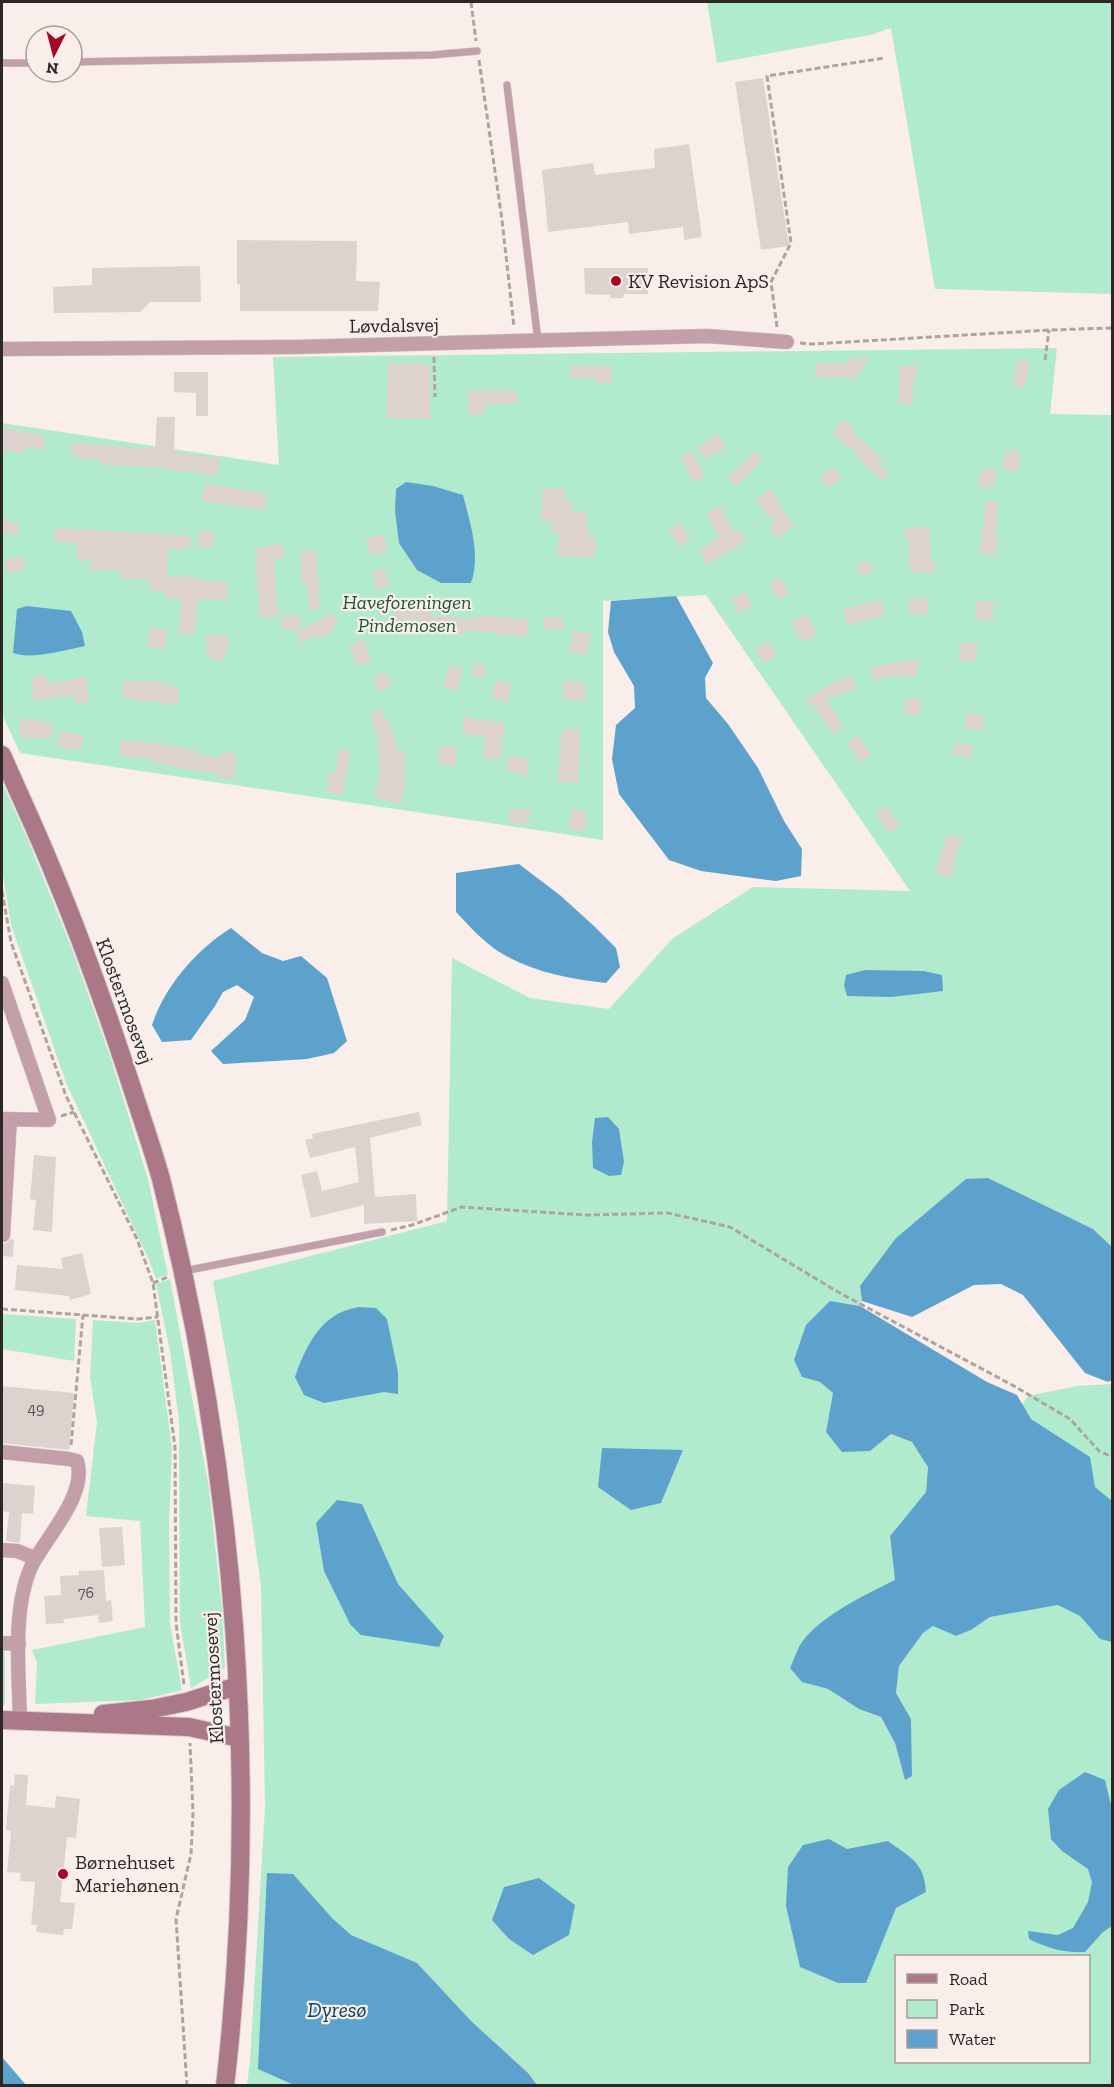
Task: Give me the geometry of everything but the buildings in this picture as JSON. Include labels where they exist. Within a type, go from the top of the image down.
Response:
[{"type":"main road","name":"Klostermosevej","points":[[2,755],[54,873],[113,1027],[160,1176],[201,1368],[223,1508],[232,1602],[239,1737],[239,1867],[233,2020],[225,2085]]},
{"type":"main road","points":[[72,1722],[88,1716],[152,1709],[186,1702],[237,1686]]},
{"type":"main road","points":[[10,1720],[189,1727],[239,1737]]},
{"type":"street","name":"Løvdalsvej","points":[[2,349],[295,347],[707,336],[787,342]]},
{"type":"street","points":[[2,983],[49,1120],[6,1119],[3,1235]]},
{"type":"street","points":[[2,1452],[77,1461],[81,1472],[63,1518],[35,1558],[24,1583],[10,1720]]},
{"type":"street","points":[[2,1550],[17,1551],[35,1558]]},
{"type":"street","points":[[2,1643],[19,1644]]},
{"type":"lane","points":[[84,62],[432,55],[477,51]]},
{"type":"lane","points":[[2,63],[24,63]]},
{"type":"lane","points":[[507,85],[538,341]]},
{"type":"lane","points":[[182,1271],[382,1232]]},
{"type":"path","points":[[471,2],[516,341]]},
{"type":"path","points":[[885,58],[767,76],[791,243],[771,282],[779,338],[787,342],[814,344],[1113,328]]},
{"type":"path","points":[[1045,360],[1049,330]]},
{"type":"path","points":[[434,343],[435,397]]},
{"type":"path","points":[[2,891],[4,918],[11,942],[66,1096],[137,1239],[153,1283],[175,1447],[176,1623],[186,1702]]},
{"type":"path","points":[[382,1232],[412,1225],[462,1207],[586,1215],[668,1213],[730,1227],[838,1292],[1014,1386],[1070,1419],[1099,1450],[1113,1457]]},
{"type":"path","points":[[2,1309],[137,1319],[158,1317]]},
{"type":"path","points":[[69,1459],[83,1316]]},
{"type":"path","points":[[187,2085],[176,1919],[191,1854],[193,1813],[189,1727]]},
{"type":"green space","points":[[707,2],[1112,2],[1112,294],[935,289],[891,28],[870,35],[717,63]]},
{"type":"green space","name":"Haveforeningen Pindemosen","points":[[1057,348],[1050,414],[1112,415],[1112,1247],[1093,1229],[988,1178],[860,1286],[862,1301],[860,1306],[830,1301],[802,1377],[820,1382],[833,1393],[826,1432],[870,1450],[891,1434],[912,1441],[928,1466],[926,1492],[890,1536],[895,1580],[831,1616],[801,1643],[802,1682],[828,1689],[859,1709],[881,1717],[895,1743],[905,1780],[911,1719],[896,1693],[899,1666],[923,1633],[933,1626],[956,1636],[971,1630],[990,1617],[1058,1605],[1080,1616],[1100,1639],[1112,1642],[1112,2085],[247,2085],[265,1806],[261,1586],[237,1416],[213,1281],[447,1221],[452,958],[530,998],[609,1009],[673,938],[753,887],[910,891],[706,595],[603,601],[603,840],[20,753],[2,714],[2,423],[279,465],[273,357]]},
{"type":"green space","points":[[2,782],[72,949],[110,1056],[148,1179],[168,1275],[156,1279],[67,1085],[11,925],[2,869]]},
{"type":"green space","points":[[170,1279],[209,1488],[222,1610],[225,1668],[191,1688],[180,1622],[179,1421],[170,1351],[156,1284]]},
{"type":"green space","points":[[2,1314],[76,1319],[74,1361],[2,1349]]},
{"type":"green space","points":[[93,1320],[140,1323],[155,1320],[172,1449],[169,1523],[170,1624],[182,1690],[141,1700],[35,1704],[37,1663],[32,1650],[145,1627],[140,1521],[86,1516],[97,1422],[90,1377]]},
{"type":"green space","points":[[1112,1384],[1112,1512],[1005,1429],[1028,1396],[1077,1386]]},
{"type":"green space","points":[[2,1651],[5,1651],[5,1705],[2,1705]]},
{"type":"water","points":[[406,482],[433,486],[463,495],[475,550],[471,583],[441,583],[417,570],[399,543],[395,511],[396,489]]},
{"type":"water","points":[[676,596],[713,663],[705,678],[706,698],[728,724],[758,768],[784,821],[802,849],[801,876],[776,881],[701,871],[669,860],[619,794],[612,759],[616,725],[635,708],[634,686],[614,652],[608,632],[611,601]]},
{"type":"water","points":[[27,606],[71,611],[82,632],[85,646],[39,655],[13,653],[17,609]]},
{"type":"water","points":[[519,864],[561,896],[616,948],[620,967],[606,983],[575,979],[543,971],[512,959],[486,942],[456,912],[456,873]]},
{"type":"water","points":[[231,928],[262,953],[283,961],[301,956],[327,978],[347,1041],[334,1053],[307,1059],[223,1064],[211,1051],[245,1020],[254,997],[237,985],[223,992],[191,1040],[162,1042],[152,1025],[165,996],[194,958]]},
{"type":"water","points":[[865,970],[924,971],[942,975],[943,991],[892,997],[847,996],[844,985],[846,975]]},
{"type":"water","points":[[608,1117],[619,1129],[624,1162],[621,1175],[609,1176],[593,1168],[592,1142],[595,1118]]},
{"type":"water","points":[[988,1178],[1093,1229],[1112,1247],[1112,1380],[1108,1382],[1085,1373],[1023,1295],[1001,1284],[974,1285],[912,1317],[862,1301],[860,1286],[896,1238],[966,1179]]},
{"type":"water","points":[[830,1301],[860,1306],[987,1382],[1017,1395],[1031,1419],[1090,1457],[1095,1487],[1112,1501],[1112,1642],[1100,1639],[1080,1616],[1058,1605],[990,1617],[971,1630],[956,1636],[933,1626],[923,1633],[899,1666],[896,1693],[911,1719],[912,1776],[905,1780],[895,1743],[881,1717],[859,1709],[828,1689],[802,1682],[790,1668],[802,1642],[821,1623],[845,1606],[895,1580],[890,1536],[926,1492],[928,1467],[912,1442],[891,1434],[870,1451],[842,1452],[826,1432],[833,1393],[820,1382],[802,1377],[794,1360],[806,1325]]},
{"type":"water","points":[[358,1307],[376,1308],[387,1319],[398,1372],[398,1394],[384,1392],[324,1403],[304,1395],[295,1377],[310,1342],[328,1320],[341,1312]]},
{"type":"water","points":[[602,1448],[683,1450],[661,1503],[631,1510],[598,1487]]},
{"type":"water","points":[[337,1500],[362,1504],[398,1584],[444,1636],[439,1647],[361,1635],[350,1624],[324,1571],[316,1523]]},
{"type":"water","points":[[1085,1772],[1105,1780],[1112,1809],[1112,1926],[1103,1932],[1085,1952],[1070,1952],[1029,1939],[1028,1931],[1058,1935],[1073,1928],[1088,1902],[1092,1882],[1088,1869],[1062,1851],[1051,1839],[1048,1809],[1059,1790]]},
{"type":"water","points":[[829,1839],[847,1849],[888,1841],[914,1861],[925,1882],[926,1892],[896,1908],[866,1983],[838,1983],[800,1967],[786,1906],[788,1867],[803,1845]]},
{"type":"water","name":"Dyresø","points":[[267,1873],[293,1874],[332,1918],[351,1935],[417,1963],[472,2022],[528,2073],[537,2085],[294,2085],[258,2069]]},
{"type":"water","points":[[539,1878],[575,1905],[569,1935],[533,1955],[509,1939],[492,1920],[504,1887]]},
{"type":"water","points":[[2,2057],[26,2085],[2,2085]]},
{"type":"place","name":"KV Revision ApS","points":[[616,281]]},
{"type":"place","name":"Børnehuset Mariehønen","points":[[63,1874]]}]
